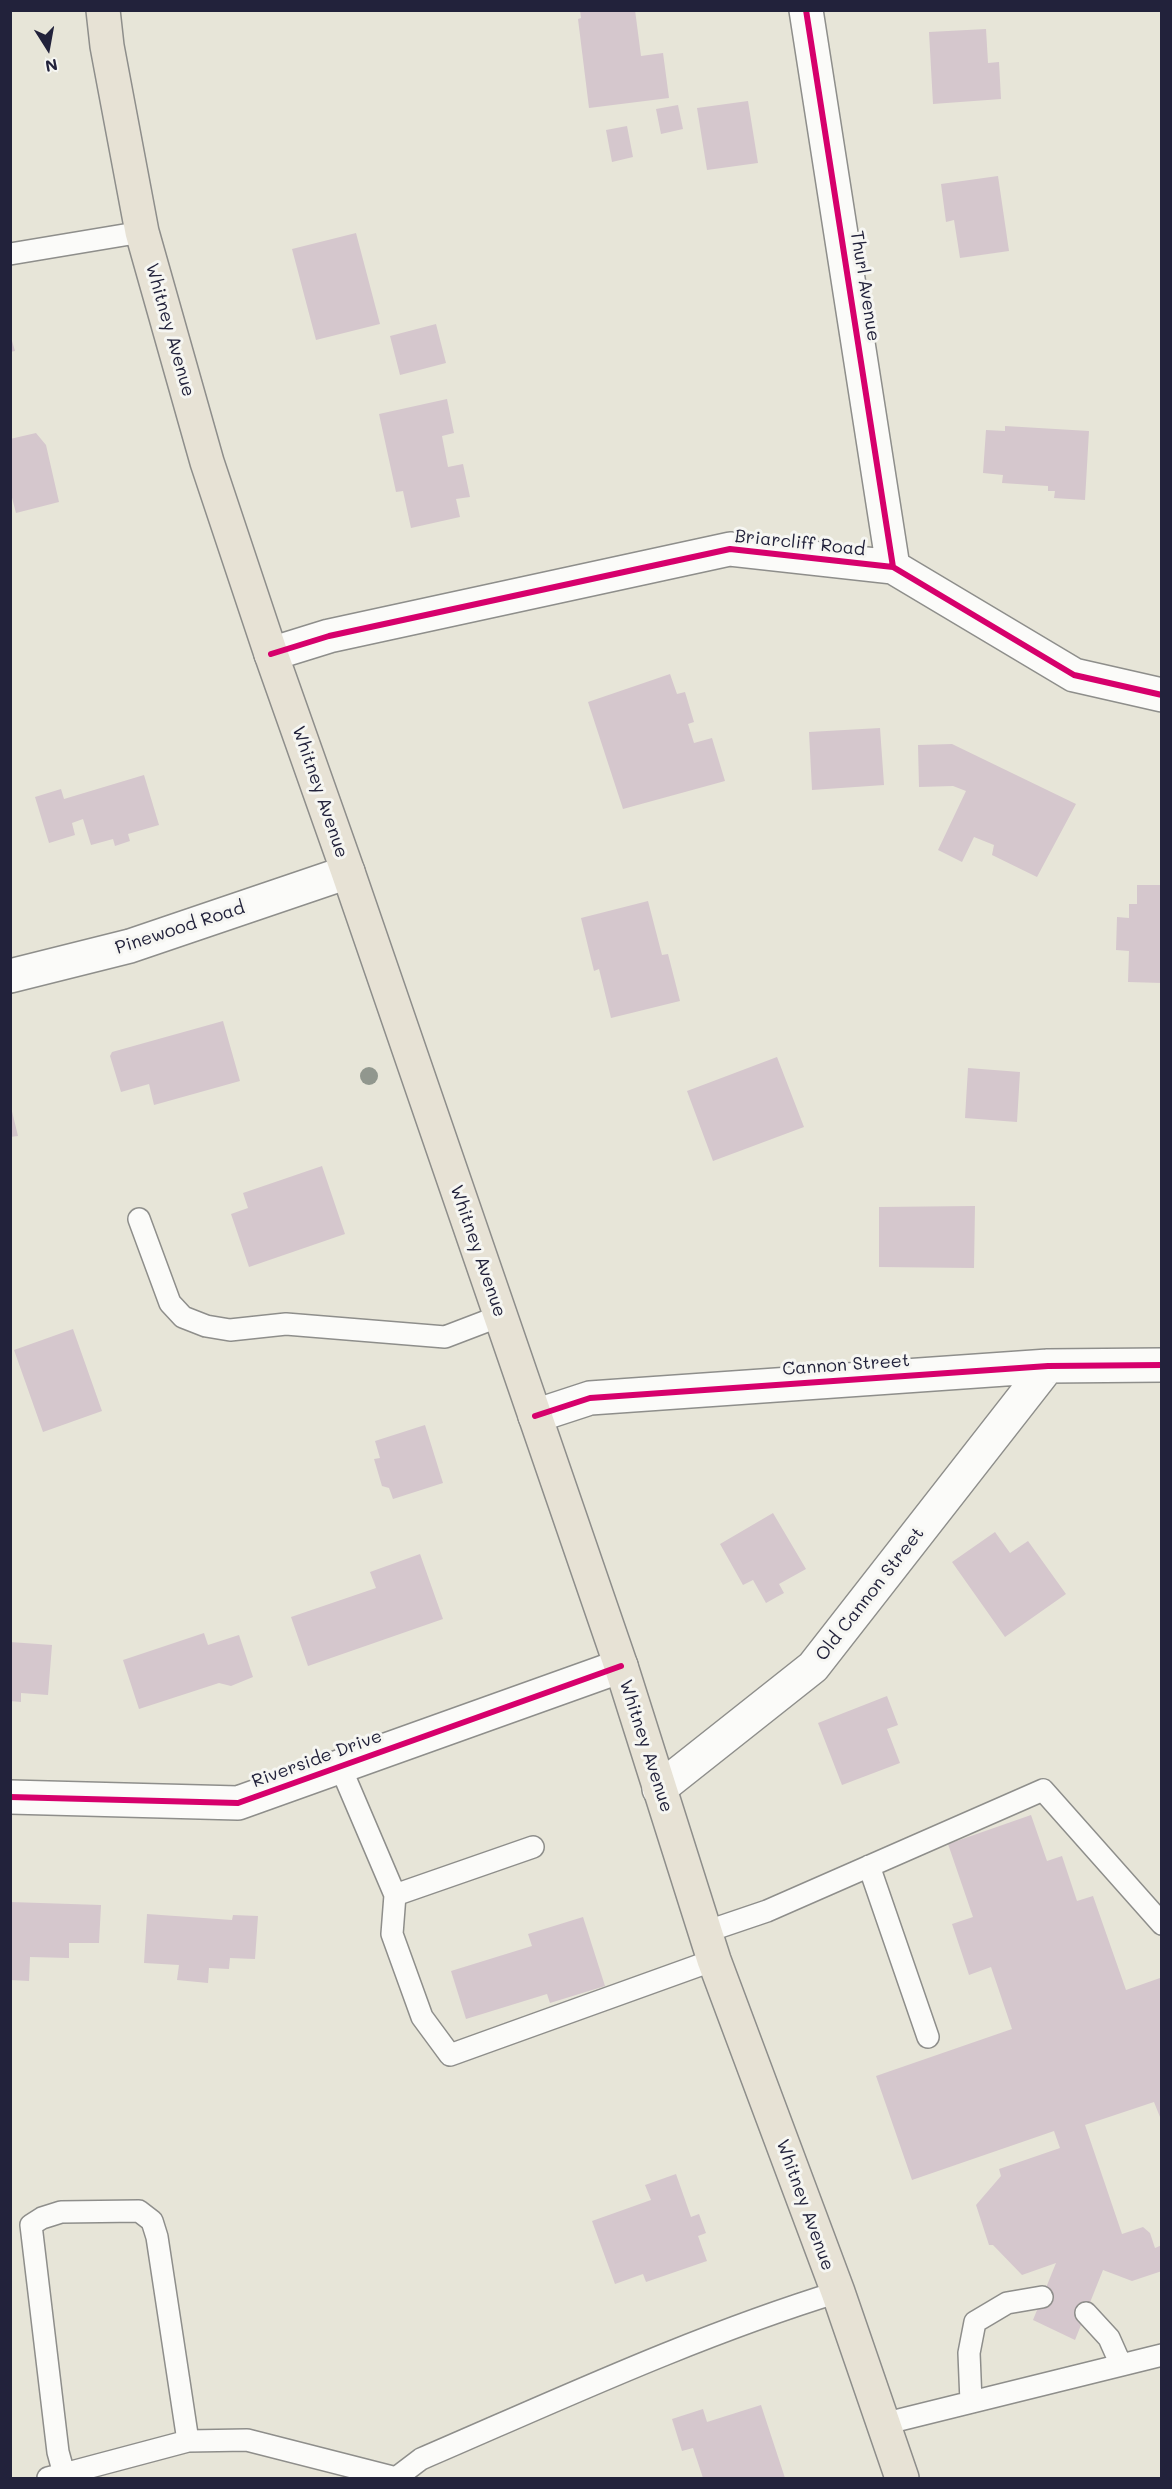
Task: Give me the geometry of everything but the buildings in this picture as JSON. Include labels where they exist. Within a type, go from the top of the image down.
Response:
[{"type":"main road","name":"Whitney Avenue","points":[[103,10],[107,46],[142,232],[207,462],[271,654],[621,1666],[710,1946],[838,2292],[902,2478]]},
{"type":"street","name":"Thurl Avenue","points":[[806,10],[894,567]]},
{"type":"street","name":"Briarcliff Road","points":[[271,654],[329,636],[730,549],[894,567],[1074,675],[1161,695]]},
{"type":"street","name":"Pinewood Road","points":[[10,976],[130,946],[348,872]]},
{"type":"street","name":"Cannon Street","points":[[535,1416],[591,1398],[1048,1366],[1161,1365]]},
{"type":"street","name":"Old Cannon Street","points":[[659,1789],[813,1666],[1048,1366]]},
{"type":"street","name":"Riverside Drive","points":[[10,1797],[238,1803],[621,1666]]},
{"type":"lane","points":[[10,254],[142,232]]},
{"type":"lane","points":[[139,1219],[170,1303],[183,1317],[206,1326],[230,1330],[286,1324],[445,1337],[500,1316]]},
{"type":"lane","points":[[340,1766],[395,1895],[392,1934],[422,2018],[450,2055],[710,1946],[766,1911],[1043,1790],[1161,1924]]},
{"type":"lane","points":[[395,1895],[533,1847]]},
{"type":"lane","points":[[869,1866],[928,2037]]},
{"type":"lane","points":[[188,2441],[157,2237],[152,2221],[139,2211],[61,2212],[42,2218],[31,2225],[58,2452],[56,2476],[188,2441],[247,2440],[396,2478],[421,2459],[648,2362],[779,2310],[838,2292]]},
{"type":"lane","points":[[970,2402],[969,2353],[975,2322],[1007,2303],[1042,2297]]},
{"type":"lane","points":[[1086,2313],[1109,2338],[1121,2365]]},
{"type":"lane","points":[[884,2424],[1161,2355]]},
{"type":"cycle path","points":[[806,10],[893,567]]},
{"type":"cycle path","points":[[271,654],[329,636],[730,549],[893,567],[1074,675],[1162,695]]},
{"type":"cycle path","points":[[535,1416],[590,1398],[1048,1366],[1162,1365]]},
{"type":"cycle path","points":[[10,1797],[238,1803],[621,1666]]}]
